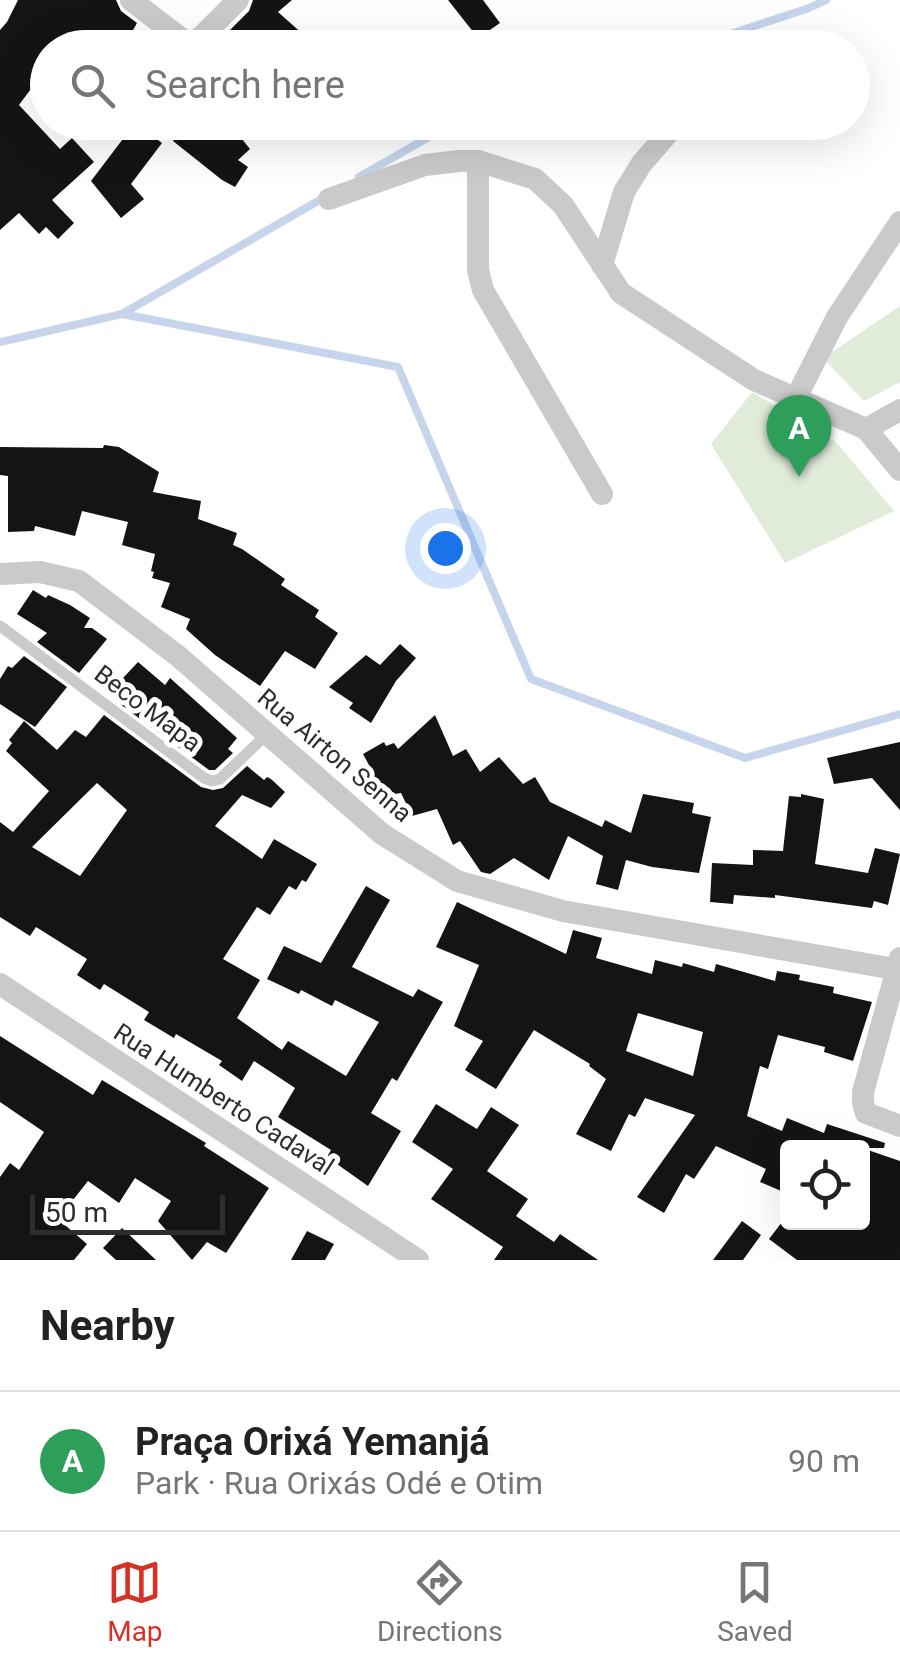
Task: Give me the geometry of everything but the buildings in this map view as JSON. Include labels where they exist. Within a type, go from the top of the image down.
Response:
[{"type":"street","points":[[130,0],[169,30]]},
{"type":"street","points":[[207,30],[238,0]]},
{"type":"street","points":[[602,264],[624,192],[662,140]]},
{"type":"street","points":[[329,200],[425,165],[459,160],[535,179],[563,204],[621,293],[754,380],[866,429],[900,470]]},
{"type":"street","points":[[478,162],[478,270],[483,290],[602,494]]},
{"type":"street","points":[[796,398],[838,317],[900,222]]},
{"type":"street","points":[[866,429],[900,410]]},
{"type":"street","name":"Rua Airton Senna","points":[[0,574],[40,572],[79,581],[178,656],[382,834],[457,881],[563,911],[899,966]]},
{"type":"street","points":[[899,966],[862,1103],[866,1113],[900,1126]]},
{"type":"street","name":"Rua Humberto Cadaval","points":[[0,984],[418,1260]]},
{"type":"lane","name":"Beco Mapa","points":[[0,626],[204,778],[220,779],[266,735]]},
{"type":"green space","points":[[900,306],[900,382],[864,401],[823,358]]},
{"type":"green space","points":[[752,392],[836,442],[894,511],[785,563],[711,444]]},
{"type":"waterway","points":[[742,30],[826,0]]},
{"type":"waterway","points":[[359,177],[424,140]]},
{"type":"waterway","points":[[0,342],[122,314],[325,197]]},
{"type":"waterway","points":[[122,314],[398,367],[531,679],[745,758],[900,714]]},
{"type":"place","name":"Praça Orixá Yemanjá","points":[[799,477]]}]
